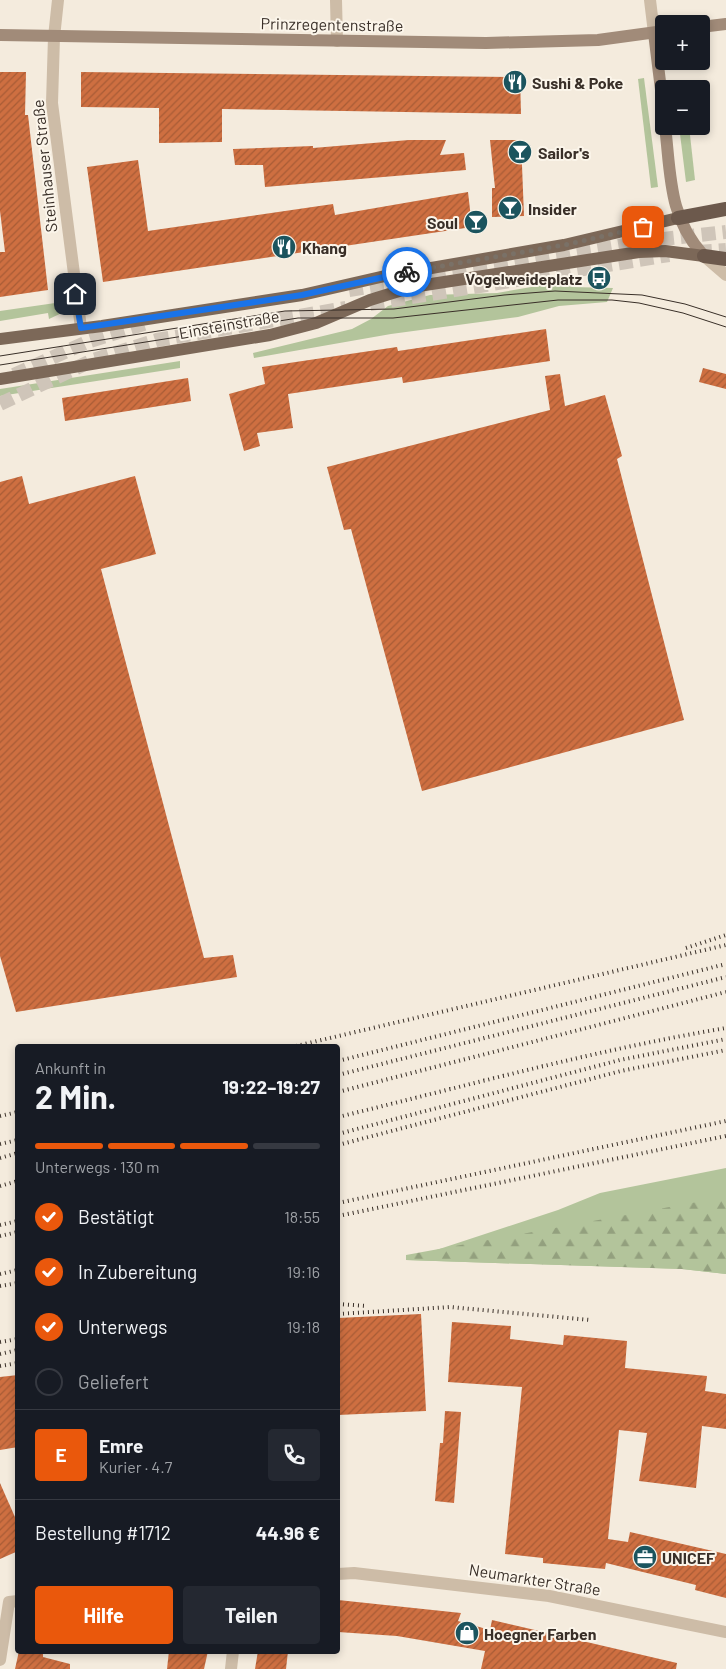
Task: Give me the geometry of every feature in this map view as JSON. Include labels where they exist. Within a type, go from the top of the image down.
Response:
[{"type":"highway","name":"Einsteinstraße","points":[[678,218],[726,209]]},
{"type":"highway","name":"Einsteinstraße","points":[[704,256],[726,259]]},
{"type":"main road","points":[[710,26],[726,24]]},
{"type":"main road","name":"Prinzregentenstraße","points":[[0,35],[486,43],[598,40],[655,33]]},
{"type":"main road","points":[[666,135],[672,192],[678,218],[690,239],[704,256]]},
{"type":"main road","name":"Einsteinstraße","points":[[0,339],[302,295],[385,276],[564,245],[678,218]]},
{"type":"main road","name":"Einsteinstraße","points":[[0,379],[270,335],[316,323],[377,298],[422,285],[638,252],[671,252],[704,256]]},
{"type":"street","name":"Steinhauser Straße","points":[[58,0],[54,37],[52,103],[81,328]]},
{"type":"street","points":[[336,0],[337,41]]},
{"type":"street","points":[[650,0],[655,18]]},
{"type":"street","points":[[704,256],[726,275]]},
{"type":"street","name":"Neumarkter Straße","points":[[340,1574],[354,1573],[549,1596],[726,1632]]},
{"type":"street","points":[[0,1660],[9,1602],[15,1601]]},
{"type":"street","points":[[231,1669],[233,1654]]},
{"type":"green space","points":[[644,78],[658,187],[651,188],[638,79]]},
{"type":"green space","points":[[680,135],[690,135],[695,180],[686,182]]},
{"type":"green space","points":[[572,280],[572,287],[613,288],[607,302],[559,306],[518,317],[391,334],[254,358],[253,353],[352,329],[371,319],[388,306],[430,295],[497,293]]},
{"type":"green space","points":[[69,301],[64,312],[49,319],[48,313],[0,321],[0,311]]},
{"type":"green space","points":[[180,361],[180,368],[0,396],[0,389]]},
{"type":"green space","points":[[726,1168],[726,1274],[682,1269],[406,1260],[558,1210],[600,1193]]},
{"type":"green space","points":[[726,1200],[726,1274],[682,1269],[406,1260],[406,1255],[697,1202]]},
{"type":"building","points":[[0,72],[26,72],[25,115],[28,115],[48,290],[0,297],[0,252],[5,252],[0,211]]},
{"type":"building","points":[[81,72],[520,77],[521,114],[222,109],[222,142],[159,143],[159,108],[81,107]]},
{"type":"building","points":[[409,140],[446,140],[440,155],[464,153],[466,170],[265,187],[263,165],[235,165],[233,149],[313,146],[313,148]]},
{"type":"building","points":[[490,140],[521,140],[524,216],[492,217],[492,188],[495,188]]},
{"type":"building","points":[[138,160],[148,231],[333,204],[335,215],[468,192],[472,227],[103,282],[87,167]]},
{"type":"building","points":[[546,329],[550,361],[403,383],[402,377],[288,394],[293,428],[257,433],[260,446],[244,451],[229,394],[265,384],[262,367],[397,347],[398,351]]},
{"type":"building","points":[[703,368],[726,374],[726,389],[699,382]]},
{"type":"building","points":[[560,374],[565,406],[605,395],[622,456],[617,459],[684,720],[422,791],[351,529],[344,530],[327,467],[550,410],[545,376]]},
{"type":"building","points":[[188,378],[191,401],[65,421],[62,398]]},
{"type":"building","points":[[22,476],[29,504],[135,476],[156,554],[101,569],[204,958],[233,955],[237,977],[16,1012],[0,956],[0,482]]},
{"type":"building","points":[[421,1314],[426,1411],[340,1415],[340,1318]]},
{"type":"building","points":[[452,1322],[511,1326],[510,1339],[563,1345],[564,1335],[627,1341],[625,1368],[707,1376],[705,1391],[726,1394],[726,1429],[702,1426],[696,1488],[639,1481],[647,1433],[619,1430],[608,1539],[628,1542],[630,1532],[726,1554],[726,1598],[695,1590],[696,1585],[606,1563],[605,1569],[543,1563],[543,1558],[505,1554],[522,1387],[448,1382]]},
{"type":"building","points":[[15,1375],[15,1448],[0,1450],[0,1377]]},
{"type":"building","points":[[445,1411],[461,1412],[454,1503],[435,1501],[440,1443],[443,1443]]},
{"type":"building","points":[[0,1483],[15,1517],[15,1552],[0,1559]]},
{"type":"building","points":[[340,1600],[461,1613],[458,1621],[490,1630],[492,1620],[677,1663],[676,1669],[481,1669],[485,1651],[397,1636],[340,1632]]},
{"type":"building","points":[[18,1654],[43,1654],[43,1657],[70,1664],[70,1669],[15,1669]]},
{"type":"building","points":[[169,1654],[207,1654],[204,1669],[167,1669]]},
{"type":"building","points":[[258,1654],[288,1654],[286,1669],[255,1669]]},
{"type":"tunnel","points":[[349,290],[654,240],[726,232]]},
{"type":"tunnel","points":[[698,252],[726,250]]},
{"type":"tunnel","points":[[370,304],[669,255]]},
{"type":"tunnel","points":[[0,404],[93,360],[157,340],[346,308]]},
{"type":"tunnel","points":[[14,375],[87,342],[150,322]]},
{"type":"tram line","points":[[0,356],[285,311],[394,309],[504,295],[555,291],[642,295],[685,304],[726,317]]},
{"type":"tram line","points":[[0,365],[298,318],[393,318],[558,300],[612,300],[639,303],[683,313],[726,327]]},
{"type":"railway","points":[[686,948],[726,935]]},
{"type":"railway","points":[[305,1044],[726,945]]},
{"type":"railway","points":[[340,1060],[726,964]]},
{"type":"railway","points":[[340,1074],[726,977]]},
{"type":"railway","points":[[340,1091],[726,992]]},
{"type":"railway","points":[[340,1116],[579,1058],[726,1028]]},
{"type":"railway","points":[[340,1133],[620,1060],[726,1039]]},
{"type":"railway","points":[[340,1144],[621,1071],[726,1050]]},
{"type":"railway","points":[[0,1116],[15,1113]]},
{"type":"railway","points":[[340,1203],[726,1121]]},
{"type":"railway","points":[[340,1216],[726,1136]]},
{"type":"railway","points":[[0,1144],[15,1141]]},
{"type":"railway","points":[[0,1158],[15,1154]]},
{"type":"railway","points":[[0,1186],[15,1182]]},
{"type":"railway","points":[[0,1225],[15,1222]]},
{"type":"railway","points":[[0,1236],[15,1233]]},
{"type":"railway","points":[[0,1274],[15,1271]]},
{"type":"railway","points":[[0,1286],[15,1284]]},
{"type":"railway","points":[[340,1304],[367,1306]]},
{"type":"railway","points":[[340,1314],[450,1307],[590,1320]]},
{"type":"railway","points":[[0,1342],[15,1340]]},
{"type":"railway","points":[[0,1354],[15,1351]]},
{"type":"railway","points":[[0,1366],[15,1364]]},
{"type":"way so far","points":[[407,272],[564,245],[643,227]]},
{"type":"place","name":"Sushi & Poke","points":[[515,82]]},
{"type":"place","name":"Sailor's","points":[[520,152]]},
{"type":"place","name":"Insider","points":[[510,208]]},
{"type":"place","name":"Soul","points":[[476,222]]},
{"type":"place","name":"Khang","points":[[284,247]]},
{"type":"place","name":"Vogelweideplatz","points":[[599,278]]},
{"type":"place","name":"UNICEF","points":[[645,1557]]},
{"type":"place","name":"Hoegner Farben","points":[[467,1633]]},
{"type":"route","points":[[75,294],[81,328],[302,295],[407,272]]}]
